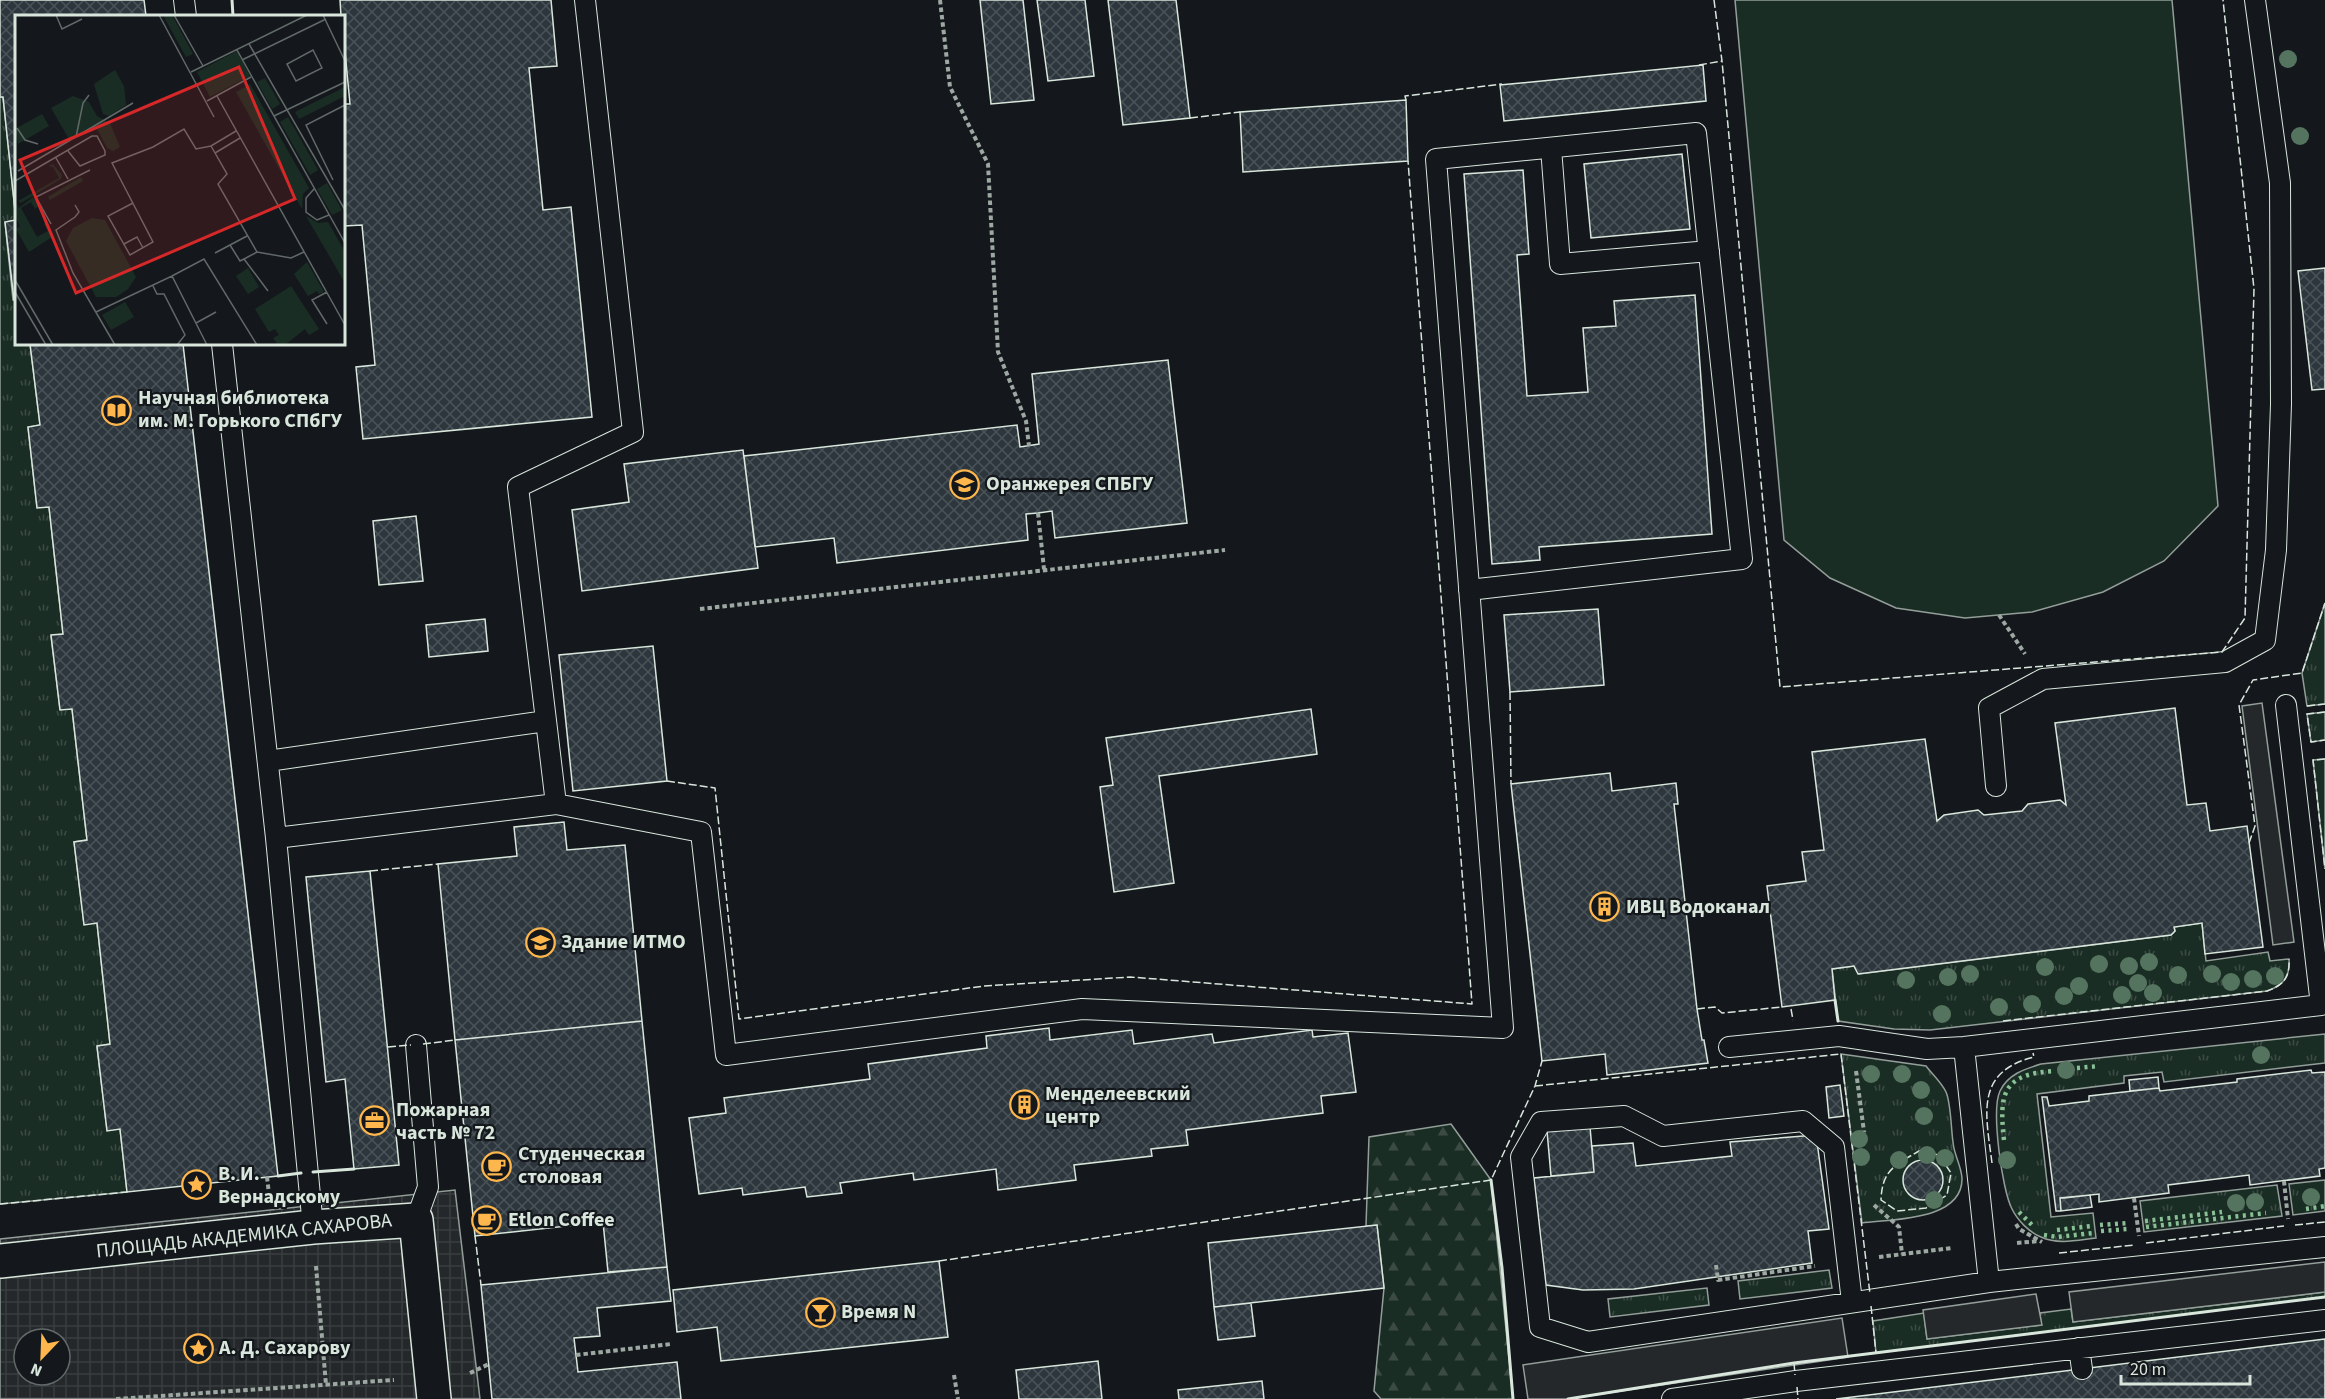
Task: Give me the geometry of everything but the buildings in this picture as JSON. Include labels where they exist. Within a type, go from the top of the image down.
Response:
[{"type":"street","name":"ПЛОЩАДЬ АКАДЕМИКА САХАРОВА","points":[[0,1261],[313,1227],[416,1220],[434,1399]]},
{"type":"lane","points":[[184,0],[186,15]]},
{"type":"lane","points":[[556,804],[518,487],[633,432],[585,0]]},
{"type":"lane","points":[[1996,786],[1989,708],[2043,679],[2225,662],[2265,640],[2276,550],[2281,415],[2280,183],[2255,0]]},
{"type":"lane","points":[[276,838],[556,804],[701,832],[726,1055],[1082,1009],[1503,1028],[1469,590],[1436,159],[1696,133],[1742,559],[1469,590]]},
{"type":"lane","points":[[1551,148],[1560,264],[1709,251]]},
{"type":"lane","points":[[222,345],[276,838],[313,1227]]},
{"type":"lane","points":[[1729,1047],[1839,1036],[1927,1049],[1964,1047],[2321,1005],[2286,705]]},
{"type":"lane","points":[[268,761],[546,721]]},
{"type":"lane","points":[[416,1045],[428,1187],[416,1220]]},
{"type":"lane","points":[[1964,1047],[1989,1282]]},
{"type":"lane","points":[[1852,1302],[1834,1147],[1803,1122],[1663,1136],[1624,1116],[1541,1122],[1521,1157],[1540,1327],[1588,1342],[1989,1282],[2325,1247]]},
{"type":"lane","points":[[1672,1399],[1728,1395],[2079,1348],[2325,1320]]},
{"type":"lane","points":[[2079,1348],[2082,1369]]},
{"type":"path","points":[[940,0],[950,87],[988,164],[998,352],[1026,421],[1029,446]]},
{"type":"path","points":[[1038,513],[1044,570]]},
{"type":"path","points":[[700,609],[1225,550]]},
{"type":"path","points":[[1999,615],[2043,679]]},
{"type":"path","points":[[1852,1038],[1864,1132]]},
{"type":"path","points":[[267,1177],[270,1198]]},
{"type":"path","points":[[2284,1180],[2289,1220]]},
{"type":"path","points":[[2128,1240],[2139,1238],[2134,1198]]},
{"type":"path","points":[[1873,1203],[1899,1227],[1902,1254]]},
{"type":"path","points":[[2277,1221],[2298,1219]]},
{"type":"path","points":[[2014,1220],[2019,1229],[2040,1241],[2051,1244]]},
{"type":"path","points":[[315,1263],[326,1385]]},
{"type":"path","points":[[576,1355],[671,1344]]},
{"type":"path","points":[[954,1375],[958,1399]]},
{"type":"path","points":[[116,1399],[385,1381]]},
{"type":"green space","points":[[1735,0],[2172,0],[2218,506],[2164,561],[2103,592],[2032,612],[1965,618],[1896,608],[1830,578],[1784,540]]},
{"type":"green space","points":[[0,97],[3,97],[15,211],[15,220],[5,222],[13,300],[15,300],[15,345],[30,345],[40,425],[28,427],[37,507],[49,507],[63,634],[51,636],[60,709],[72,709],[87,840],[74,842],[84,924],[97,923],[110,1044],[97,1047],[107,1130],[120,1129],[127,1192],[0,1204]]},
{"type":"green space","points":[[2325,603],[2325,704],[2307,706],[2302,673]]},
{"type":"green space","points":[[2325,712],[2325,740],[2311,742],[2307,714]]},
{"type":"green space","points":[[2325,759],[2325,869],[2313,760]]},
{"type":"green space","points":[[2202,923],[2206,961],[2268,952],[2270,961],[2289,959],[2285,980],[2267,991],[1930,1030],[1894,1029],[1838,1021],[1832,969],[1854,966],[1859,974],[2171,935],[2175,931],[2174,927]]},
{"type":"green space","points":[[2325,1034],[2325,1063],[2164,1082],[2162,1072],[2124,1076],[2124,1083],[2037,1094],[2051,1217],[2093,1213],[2096,1238],[2054,1241],[2028,1229],[2014,1213],[2008,1199],[2001,1168],[1997,1115],[2000,1091],[2003,1085],[2017,1073],[2041,1064]]},
{"type":"green space","points":[[1841,1054],[1926,1066],[1942,1085],[1949,1103],[1954,1147],[1962,1178],[1959,1192],[1951,1203],[1924,1215],[1862,1223]]},
{"type":"green space","points":[[1451,1124],[1491,1180],[1513,1399],[1381,1399],[1374,1391],[1384,1288],[1377,1225],[1366,1226],[1369,1137]]},
{"type":"green space","points":[[2325,1180],[2325,1211],[2293,1215],[2289,1184]]},
{"type":"green space","points":[[2277,1185],[2282,1216],[2144,1232],[2140,1201]]},
{"type":"green space","points":[[1829,1270],[1832,1288],[1740,1299],[1738,1281]]},
{"type":"green space","points":[[1707,1288],[1709,1305],[1610,1317],[1608,1299]]},
{"type":"green space","points":[[2325,1292],[2325,1297],[1876,1353],[1873,1321],[1924,1313],[1927,1339],[2041,1325],[2040,1313],[2071,1309],[2073,1322]]},
{"type":"shaded area","points":[[2262,703],[2294,942],[2273,945],[2242,706]]},
{"type":"shaded area","points":[[455,1190],[480,1399],[0,1399],[0,1239]]},
{"type":"shaded area","points":[[2325,1262],[2325,1292],[2073,1322],[2069,1292]]},
{"type":"shaded area","points":[[2036,1294],[2042,1325],[1927,1339],[1923,1310]]},
{"type":"shaded area","points":[[1842,1318],[1848,1357],[1568,1399],[1528,1399],[1523,1365]]},
{"type":"hedge","points":[[2077,1068],[2099,1066]]},
{"type":"hedge","points":[[2004,1140],[2002,1110],[2008,1089],[2014,1082],[2024,1077],[2054,1071]]},
{"type":"hedge","points":[[2306,1209],[2325,1206]]},
{"type":"hedge","points":[[2019,1212],[2032,1225]]},
{"type":"hedge","points":[[2145,1221],[2222,1212]]},
{"type":"hedge","points":[[2146,1227],[2266,1213]]},
{"type":"hedge","points":[[2100,1225],[2128,1223]]},
{"type":"hedge","points":[[2057,1230],[2092,1226]]},
{"type":"hedge","points":[[2101,1231],[2128,1229]]},
{"type":"hedge","points":[[2044,1235],[2057,1237],[2093,1233]]},
{"type":"fence","points":[[1714,0],[1722,61],[1780,687],[2222,652],[2245,618],[2254,289],[2223,0]]},
{"type":"fence","points":[[1699,65],[1722,61]]},
{"type":"fence","points":[[1406,100],[1405,96],[1502,84]]},
{"type":"fence","points":[[1190,118],[1240,112]]},
{"type":"fence","points":[[667,781],[715,788],[739,1019],[984,986],[1130,977],[1472,1004],[1408,161]]},
{"type":"fence","points":[[2249,843],[2255,826],[2239,705],[2253,680],[2302,673],[2325,603]]},
{"type":"fence","points":[[1510,692],[1511,784]]},
{"type":"fence","points":[[2307,706],[2325,704]]},
{"type":"fence","points":[[2325,712],[2307,714],[2311,742],[2325,740]]},
{"type":"fence","points":[[2325,759],[2313,760],[2325,869]]},
{"type":"fence","points":[[370,871],[438,864]]},
{"type":"fence","points":[[2003,1021],[2267,991],[2278,986],[2285,979],[2289,959]]},
{"type":"fence","points":[[1697,1009],[1715,1007],[1722,1013],[1782,1007]]},
{"type":"fence","points":[[1791,1009],[1793,1020]]},
{"type":"fence","points":[[423,1044],[455,1040]]},
{"type":"fence","points":[[388,1047],[411,1045]]},
{"type":"fence","points":[[1992,1163],[1987,1112],[1988,1098],[1993,1084],[2001,1073],[2015,1064],[2034,1057],[2033,1053]]},
{"type":"fence","points":[[1535,1086],[1841,1054],[1870,1294]]},
{"type":"fence","points":[[939,1261],[1491,1180],[1535,1086],[1542,1061]]},
{"type":"fence","points":[[1919,1151],[1939,1155],[1951,1173],[1947,1195],[1926,1208],[1897,1211],[1881,1200],[1884,1182],[1891,1170],[1919,1151]]},
{"type":"fence","points":[[0,1204],[127,1192]]},
{"type":"fence","points":[[2295,1225],[2325,1222]]},
{"type":"fence","points":[[2146,1243],[2284,1226]]},
{"type":"fence","points":[[475,1236],[481,1285]]},
{"type":"fence","points":[[2059,1253],[2134,1245]]},
{"type":"fence","points":[[1871,1306],[1876,1353]]},
{"type":"fence","points":[[1794,1363],[1795,1375]]},
{"type":"fence","points":[[1797,1387],[1798,1399]]},
{"type":"wall","points":[[232,0],[233,15]]},
{"type":"wall","points":[[1835,1000],[1838,1021]]},
{"type":"wall","points":[[313,1172],[354,1169]]},
{"type":"wall","points":[[278,1176],[301,1173]]},
{"type":"wall","points":[[1491,1180],[1502,1268],[1513,1399]]},
{"type":"wall","points":[[1568,1399],[1794,1363],[2325,1297]]},
{"type":"place","name":"Научная библиотека им. М. Горького СПбГУ","points":[[117,410]]},
{"type":"place","name":"Оранжерея СПБГУ","points":[[965,484]]},
{"type":"place","name":"ИВЦ Водоканал","points":[[1605,907]]},
{"type":"place","name":"Здание ИТМО","points":[[540,942]]},
{"type":"place","name":"Менделеевский центр","points":[[1024,1105]]},
{"type":"place","name":"Пожарная часть № 72","points":[[375,1121]]},
{"type":"place","name":"Студенческая столовая","points":[[497,1166]]},
{"type":"place","name":"В. И. Вернадскому","points":[[197,1185]]},
{"type":"place","name":"Etlon Coffee","points":[[487,1220]]},
{"type":"place","name":"Время N","points":[[820,1312]]},
{"type":"place","name":"А. Д. Сахарову","points":[[198,1348]]}]
